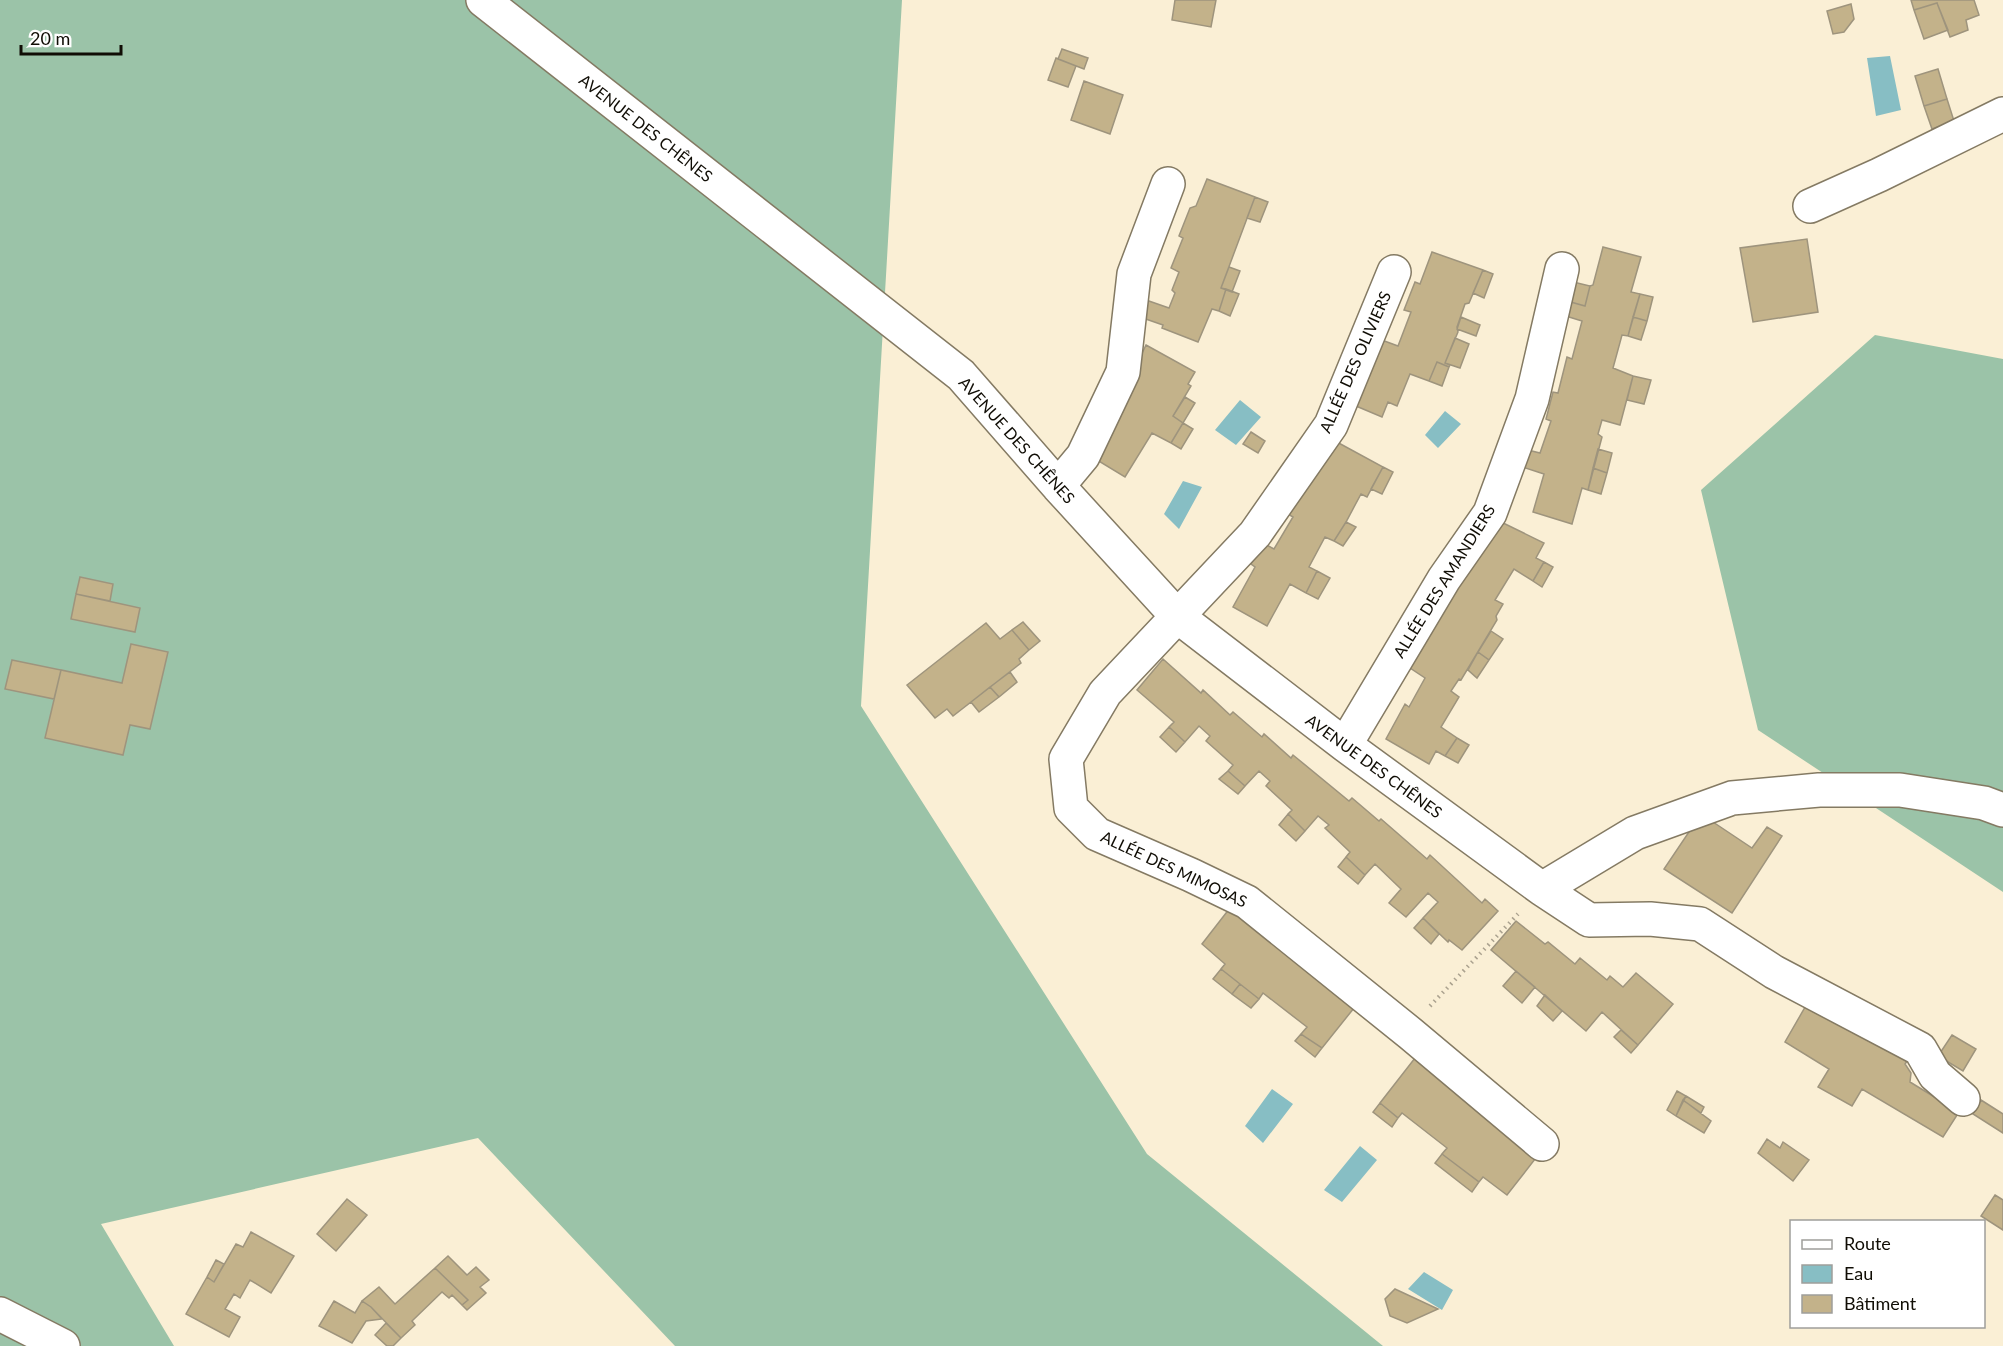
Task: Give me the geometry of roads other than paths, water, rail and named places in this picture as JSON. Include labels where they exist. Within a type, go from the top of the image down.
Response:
[{"type":"street","name":"AVENUE DES CHÊNES","points":[[483,0],[961,375],[1058,486],[1177,616],[1345,745],[1542,889],[1589,920],[1650,919],[1700,924],[1774,972],[1920,1049],[1935,1075],[1963,1099]]},
{"type":"street","points":[[1810,206],[2003,114]]},
{"type":"street","points":[[1058,486],[1083,456],[1123,372],[1134,274],[1168,184]]},
{"type":"street","name":"ALLÉE DES AMANDIERS","points":[[1345,745],[1444,579],[1490,513],[1532,399],[1563,269]]},
{"type":"street","name":"ALLÉE DES OLIVIERS","points":[[1177,616],[1255,534],[1331,425],[1394,272]]},
{"type":"street","name":"ALLÉE DES MIMOSAS","points":[[1177,616],[1105,693],[1066,759],[1071,808],[1097,834],[1248,902],[1542,1144]]},
{"type":"street","points":[[1542,889],[1635,833],[1732,798],[1819,790],[1900,790],[1984,803],[2003,810]]},
{"type":"street","points":[[0,1314],[63,1346]]},
{"type":"water","points":[[1890,56],[1901,110],[1876,116],[1867,58]]},
{"type":"water","points":[[1240,400],[1261,417],[1236,445],[1215,430]]},
{"type":"water","points":[[1445,411],[1461,424],[1438,448],[1425,435]]},
{"type":"water","points":[[1183,481],[1202,487],[1179,529],[1164,514]]},
{"type":"water","points":[[1272,1089],[1293,1104],[1263,1143],[1245,1126]]},
{"type":"water","points":[[1360,1146],[1377,1160],[1342,1202],[1324,1190]]},
{"type":"water","points":[[1424,1272],[1453,1290],[1442,1310],[1408,1289]]}]
